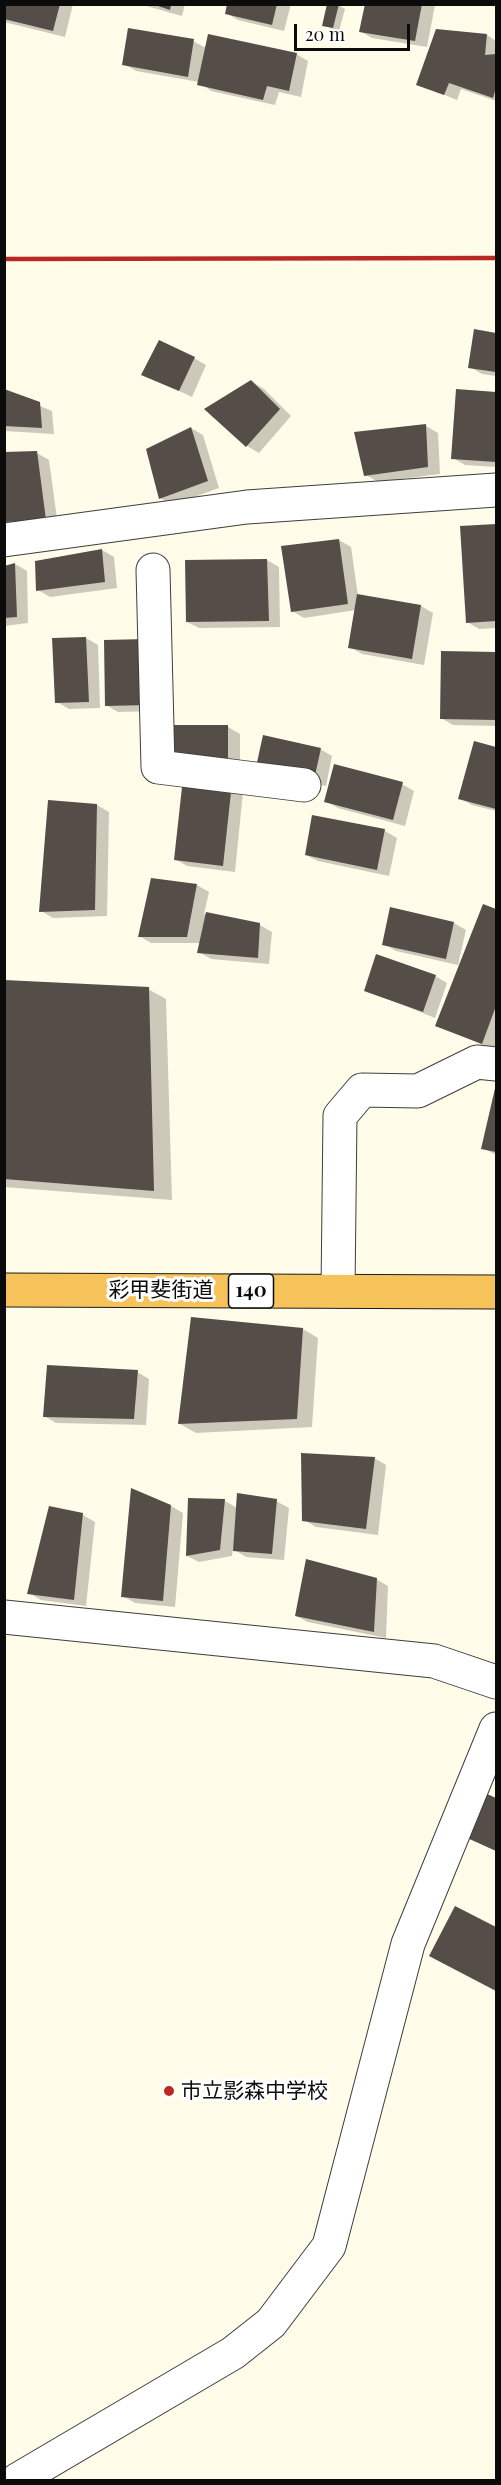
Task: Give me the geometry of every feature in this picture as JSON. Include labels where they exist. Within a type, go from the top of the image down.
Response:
[{"type":"highway","name":"彩甲斐街道","points":[[4,1290],[496,1292]]},
{"type":"street","points":[[4,540],[247,507],[496,490]]},
{"type":"street","points":[[153,570],[159,767],[304,785]]},
{"type":"street","points":[[338,1291],[340,1116],[362,1090],[418,1091],[477,1062],[496,1064]]},
{"type":"street","points":[[4,1617],[434,1661],[496,1682]]},
{"type":"street","points":[[17,2481],[233,2353],[271,2323],[329,2246],[408,1944],[496,1729]]},
{"type":"building","points":[[4,4],[60,4],[53,31],[4,19]]},
{"type":"building","points":[[152,4],[171,4],[170,10]]},
{"type":"building","points":[[227,4],[277,4],[272,25],[225,14]]},
{"type":"building","points":[[327,4],[339,4],[333,28],[322,26]]},
{"type":"building","points":[[365,4],[422,4],[415,41],[359,32]]},
{"type":"building","points":[[128,28],[194,39],[188,77],[122,65]]},
{"type":"building","points":[[436,29],[487,34],[485,55],[496,54],[496,88],[493,98],[449,83],[444,95],[416,85]]},
{"type":"building","points":[[208,34],[297,53],[289,91],[267,86],[263,100],[197,85]]},
{"type":"building","points":[[474,329],[496,333],[496,372],[468,368]]},
{"type":"building","points":[[159,340],[195,357],[179,391],[141,375]]},
{"type":"building","points":[[251,380],[280,409],[246,447],[204,409]]},
{"type":"building","points":[[4,389],[40,402],[42,428],[4,426]]},
{"type":"building","points":[[456,389],[496,392],[496,462],[451,459]]},
{"type":"building","points":[[426,424],[428,467],[364,476],[354,432]]},
{"type":"building","points":[[191,427],[208,481],[159,499],[146,449]]},
{"type":"building","points":[[37,451],[46,520],[4,522],[4,452]]},
{"type":"building","points":[[496,524],[496,621],[466,623],[460,526]]},
{"type":"building","points":[[339,539],[348,604],[291,612],[281,546]]},
{"type":"building","points":[[102,549],[105,582],[36,591],[35,561]]},
{"type":"building","points":[[267,559],[269,621],[186,622],[185,560]]},
{"type":"building","points":[[15,563],[17,617],[4,618],[4,566]]},
{"type":"building","points":[[357,594],[421,605],[412,659],[348,648]]},
{"type":"building","points":[[86,637],[89,702],[55,703],[52,638]]},
{"type":"building","points":[[147,639],[149,705],[105,706],[104,640]]},
{"type":"building","points":[[441,651],[496,652],[496,720],[440,719]]},
{"type":"building","points":[[170,725],[228,725],[228,762],[170,762]]},
{"type":"building","points":[[263,735],[321,748],[314,780],[256,767]]},
{"type":"building","points":[[474,741],[496,747],[496,809],[458,799]]},
{"type":"building","points":[[334,764],[403,782],[393,820],[324,802]]},
{"type":"building","points":[[183,778],[232,783],[223,866],[174,860]]},
{"type":"building","points":[[48,800],[97,804],[95,910],[39,912]]},
{"type":"building","points":[[312,815],[385,829],[377,870],[305,855]]},
{"type":"building","points":[[151,878],[197,884],[187,937],[138,937]]},
{"type":"building","points":[[483,904],[496,909],[496,1006],[482,1044],[435,1026]]},
{"type":"building","points":[[390,907],[454,922],[446,959],[382,945]]},
{"type":"building","points":[[206,912],[260,923],[258,958],[197,953]]},
{"type":"building","points":[[376,954],[436,975],[423,1012],[364,991]]},
{"type":"building","points":[[4,980],[149,987],[154,1191],[4,1179]]},
{"type":"building","points":[[496,1084],[496,1152],[481,1149]]},
{"type":"building","points":[[191,1317],[303,1328],[297,1419],[178,1424]]},
{"type":"building","points":[[47,1365],[138,1370],[134,1419],[43,1417]]},
{"type":"building","points":[[301,1453],[375,1457],[366,1529],[302,1521]]},
{"type":"building","points":[[131,1488],[171,1505],[163,1601],[121,1597]]},
{"type":"building","points":[[237,1493],[277,1499],[272,1554],[233,1551]]},
{"type":"building","points":[[188,1498],[225,1499],[220,1550],[186,1556]]},
{"type":"building","points":[[49,1506],[83,1513],[74,1600],[27,1594]]},
{"type":"building","points":[[306,1559],[377,1578],[374,1632],[295,1616]]},
{"type":"building","points":[[485,1793],[496,1798],[496,1851],[465,1837]]},
{"type":"building","points":[[455,1906],[496,1927],[496,1991],[429,1956]]},
{"type":"railway","points":[[4,259],[496,258]]},
{"type":"place","name":"市立影森中学校","points":[[169,2091]]}]
